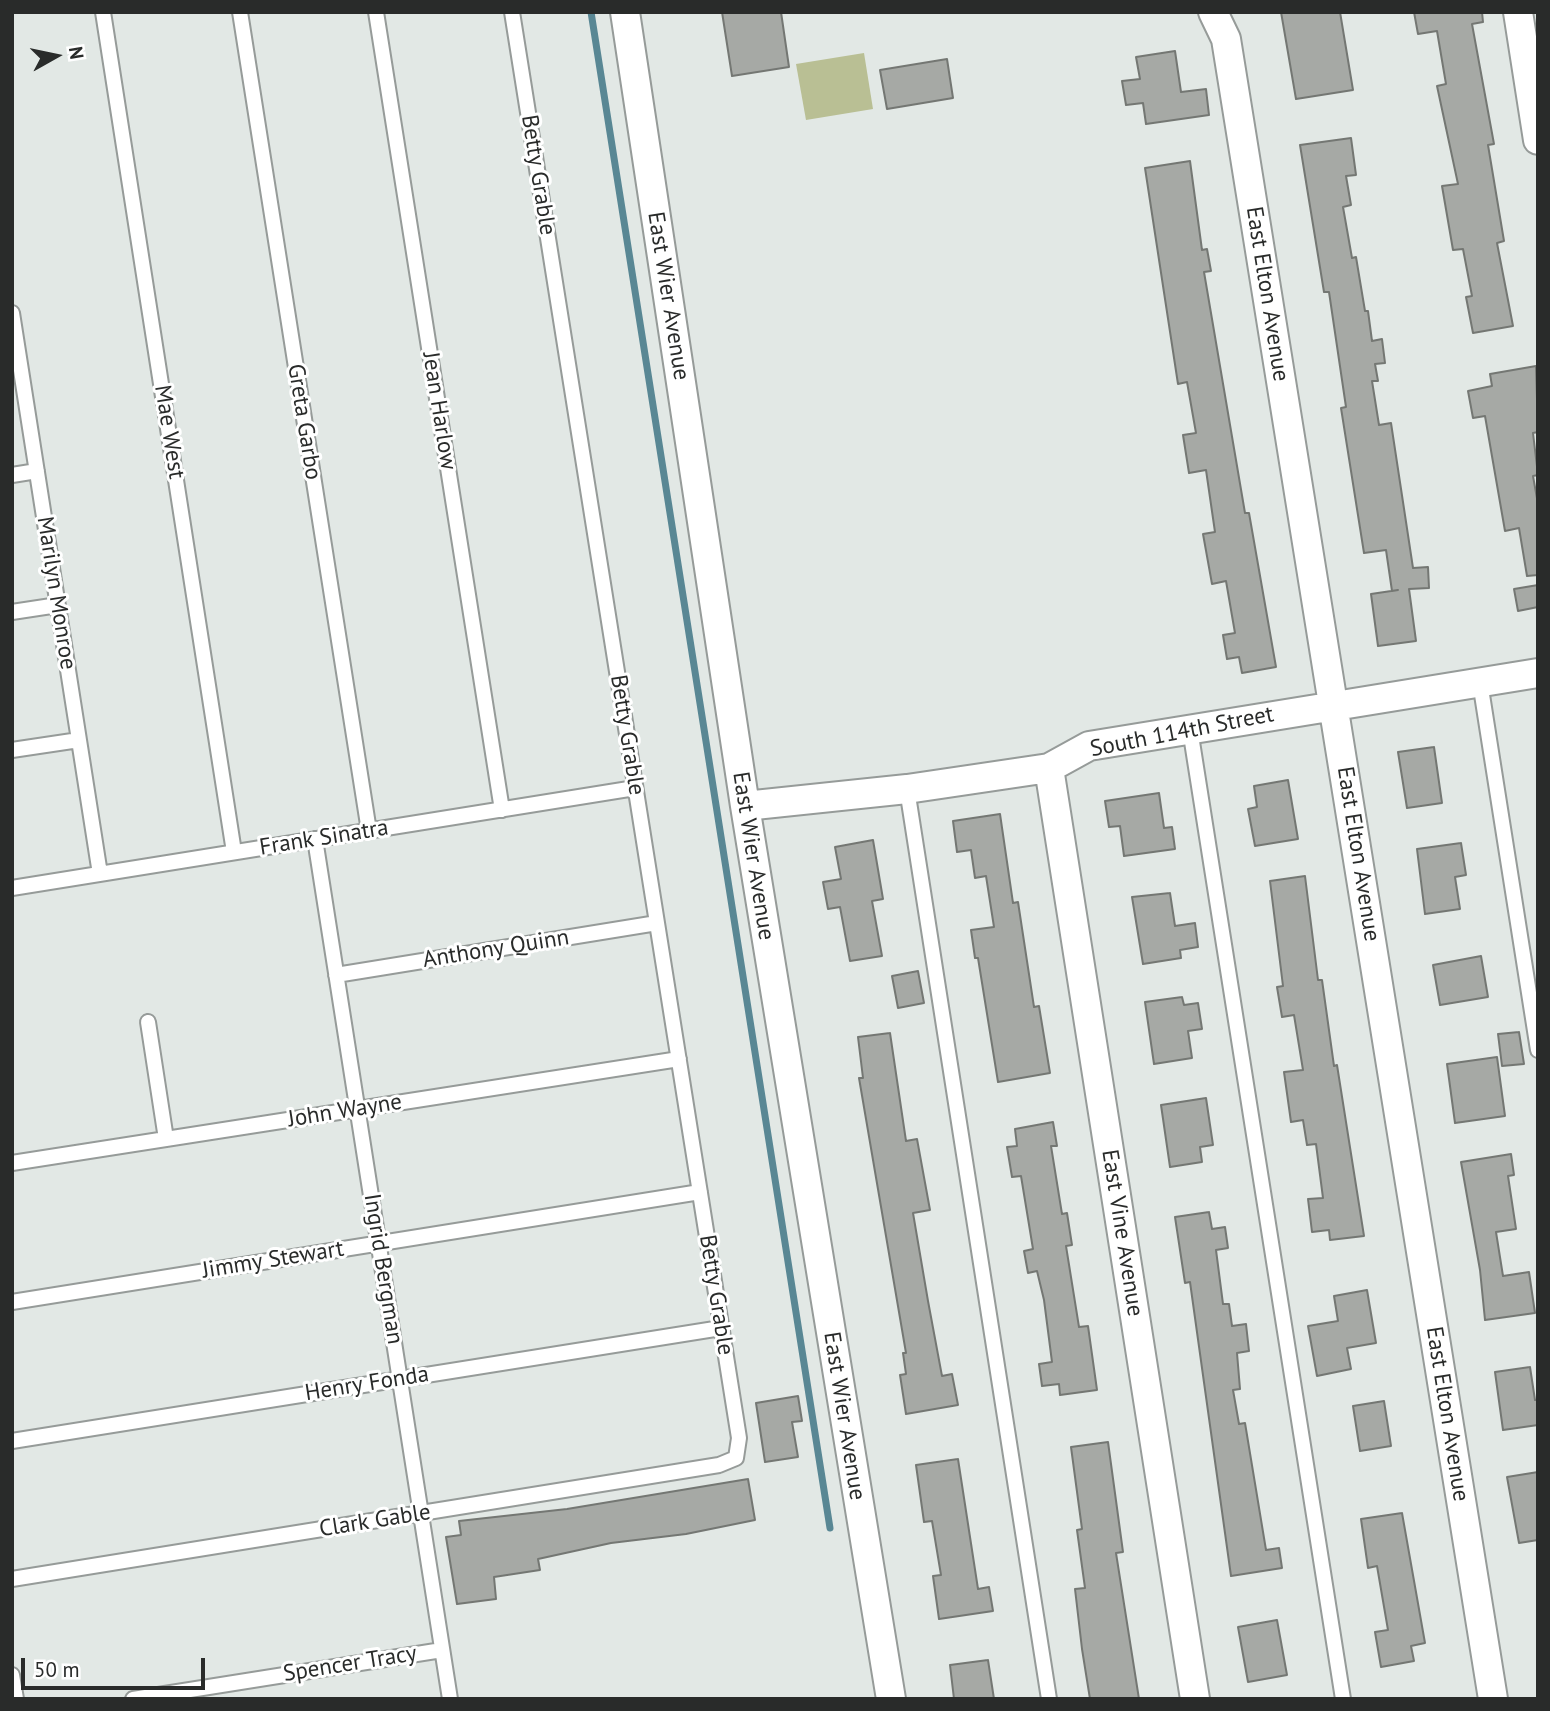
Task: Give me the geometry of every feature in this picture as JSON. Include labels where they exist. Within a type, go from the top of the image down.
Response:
[{"type":"street","name":"East Wier Avenue","points":[[625,12],[745,806],[891,1699]]},
{"type":"street","name":"East Elton Avenue","points":[[1213,12],[1226,39],[1493,1699]]},
{"type":"street","points":[[1518,12],[1534,94],[1538,139]]},
{"type":"street","name":"South 114th Street","points":[[745,806],[907,789],[1049,768],[1089,746],[1538,673]]},
{"type":"street","name":"East Vine Avenue","points":[[1049,768],[1195,1699]]},
{"type":"lane","name":"Mae West","points":[[103,12],[234,852]]},
{"type":"lane","name":"Greta Garbo","points":[[240,12],[369,831]]},
{"type":"lane","name":"Jean Harlow","points":[[376,12],[502,810]]},
{"type":"lane","name":"Betty Grable","points":[[512,12],[739,1438],[736,1458]]},
{"type":"lane","name":"Marilyn Monroe","points":[[12,313],[100,874]]},
{"type":"lane","points":[[12,475],[37,471]]},
{"type":"lane","points":[[12,612],[58,605]]},
{"type":"lane","points":[[1480,682],[1538,1050]]},
{"type":"lane","points":[[1190,729],[1343,1699]]},
{"type":"lane","points":[[12,750],[79,740]]},
{"type":"lane","name":"Frank Sinatra","points":[[12,888],[635,788]]},
{"type":"lane","points":[[907,789],[1049,1699]]},
{"type":"lane","name":"Ingrid Bergman","points":[[314,839],[450,1699]]},
{"type":"lane","name":"Anthony Quinn","points":[[336,975],[657,923]]},
{"type":"lane","points":[[148,1022],[166,1139]]},
{"type":"lane","name":"John Wayne","points":[[12,1163],[679,1059]]},
{"type":"lane","name":"Jimmy Stewart","points":[[12,1301],[700,1192]]},
{"type":"lane","name":"Henry Fonda","points":[[12,1441],[721,1328]]},
{"type":"lane","name":"Clark Gable","points":[[12,1579],[719,1465],[736,1458]]},
{"type":"lane","name":"Spencer Tracy","points":[[133,1699],[442,1650]]},
{"type":"lane","points":[[12,1675],[16,1699]]},
{"type":"green space","points":[[864,53],[873,109],[806,120],[796,64]]},
{"type":"building","points":[[722,12],[781,12],[789,67],[732,76]]},
{"type":"building","points":[[1281,12],[1340,12],[1353,90],[1296,99]]},
{"type":"building","points":[[1414,12],[1482,12],[1483,22],[1472,24],[1494,144],[1488,145],[1504,241],[1497,243],[1513,326],[1473,333],[1466,297],[1472,296],[1463,249],[1453,250],[1442,186],[1458,184],[1437,86],[1446,84],[1437,31],[1418,34]]},
{"type":"building","points":[[1175,51],[1181,92],[1206,89],[1209,115],[1146,124],[1143,103],[1126,105],[1122,81],[1140,79],[1136,57]]},
{"type":"building","points":[[947,59],[953,98],[887,109],[880,70]]},
{"type":"building","points":[[1351,138],[1356,175],[1346,176],[1351,205],[1343,207],[1352,258],[1356,257],[1365,311],[1368,311],[1372,341],[1382,339],[1385,363],[1375,364],[1378,381],[1372,381],[1379,425],[1391,423],[1413,568],[1428,567],[1429,588],[1409,589],[1416,641],[1378,646],[1371,594],[1392,591],[1386,550],[1364,553],[1341,408],[1346,407],[1329,292],[1324,292],[1300,145]]},
{"type":"building","points":[[1190,161],[1202,250],[1207,249],[1211,271],[1204,272],[1245,513],[1249,513],[1276,667],[1242,673],[1239,657],[1227,659],[1223,635],[1235,633],[1226,581],[1212,584],[1203,534],[1215,532],[1206,470],[1189,473],[1183,435],[1196,433],[1187,382],[1178,384],[1145,168]]},
{"type":"building","points":[[1536,366],[1538,432],[1533,433],[1538,475],[1533,476],[1538,504],[1538,575],[1527,576],[1519,528],[1505,531],[1485,416],[1473,418],[1468,391],[1492,386],[1490,374]]},
{"type":"building","points":[[1538,585],[1538,607],[1518,611],[1514,589]]},
{"type":"building","points":[[1434,747],[1442,803],[1407,808],[1398,752]]},
{"type":"building","points":[[1288,780],[1298,839],[1255,846],[1248,809],[1257,807],[1254,786]]},
{"type":"building","points":[[1159,793],[1164,828],[1172,827],[1175,849],[1124,856],[1120,826],[1109,827],[1105,801]]},
{"type":"building","points":[[1000,814],[1013,903],[1018,902],[1034,1007],[1039,1006],[1050,1073],[998,1082],[971,930],[994,927],[986,876],[975,878],[971,850],[957,852],[953,821]]},
{"type":"building","points":[[873,840],[883,899],[872,901],[882,956],[850,961],[840,907],[828,909],[823,882],[841,879],[835,847]]},
{"type":"building","points":[[1461,843],[1466,875],[1455,877],[1460,909],[1425,914],[1417,849]]},
{"type":"building","points":[[1305,876],[1318,980],[1322,980],[1364,1236],[1330,1240],[1329,1230],[1312,1232],[1308,1199],[1323,1198],[1316,1144],[1307,1145],[1303,1120],[1291,1122],[1284,1072],[1303,1070],[1294,1015],[1282,1017],[1277,987],[1283,986],[1270,881]]},
{"type":"building","points":[[1170,893],[1175,926],[1195,923],[1198,947],[1180,950],[1181,958],[1143,964],[1132,897]]},
{"type":"building","points":[[1481,956],[1488,997],[1440,1005],[1433,965]]},
{"type":"building","points":[[918,971],[924,1003],[898,1008],[892,976]]},
{"type":"building","points":[[1182,997],[1184,1005],[1198,1003],[1202,1029],[1188,1031],[1192,1058],[1154,1064],[1145,1002]]},
{"type":"building","points":[[1519,1032],[1524,1064],[1502,1066],[1498,1034]]},
{"type":"building","points":[[890,1033],[906,1141],[917,1139],[930,1210],[913,1213],[928,1301],[942,1376],[952,1374],[958,1405],[906,1414],[900,1375],[906,1374],[903,1353],[906,1353],[859,1078],[863,1078],[858,1037]]},
{"type":"building","points":[[1497,1057],[1505,1116],[1455,1123],[1447,1064]]},
{"type":"building","points":[[1206,1098],[1213,1145],[1200,1147],[1202,1162],[1170,1167],[1161,1105]]},
{"type":"building","points":[[1053,1122],[1057,1146],[1051,1146],[1062,1214],[1067,1213],[1072,1245],[1066,1246],[1079,1327],[1088,1326],[1097,1390],[1060,1395],[1059,1384],[1042,1386],[1039,1364],[1052,1362],[1044,1300],[1037,1271],[1028,1273],[1024,1251],[1033,1249],[1021,1176],[1012,1177],[1007,1147],[1017,1146],[1015,1129]]},
{"type":"building","points":[[1511,1154],[1514,1175],[1508,1176],[1516,1229],[1496,1232],[1503,1276],[1529,1272],[1535,1313],[1485,1320],[1480,1270],[1461,1162]]},
{"type":"building","points":[[1209,1212],[1212,1229],[1225,1227],[1228,1248],[1216,1250],[1223,1304],[1229,1304],[1232,1326],[1246,1324],[1249,1351],[1237,1353],[1240,1389],[1233,1390],[1239,1424],[1245,1423],[1266,1550],[1279,1548],[1282,1568],[1231,1576],[1190,1282],[1185,1283],[1175,1217]]},
{"type":"building","points":[[1367,1290],[1376,1343],[1347,1348],[1351,1369],[1317,1376],[1308,1326],[1338,1321],[1334,1296]]},
{"type":"building","points":[[1530,1367],[1535,1400],[1538,1400],[1538,1425],[1503,1430],[1495,1372]]},
{"type":"building","points":[[798,1396],[802,1421],[792,1422],[798,1457],[765,1462],[756,1403]]},
{"type":"building","points":[[1384,1401],[1391,1446],[1360,1451],[1353,1406]]},
{"type":"building","points":[[1108,1442],[1123,1552],[1116,1553],[1139,1699],[1090,1699],[1082,1649],[1075,1589],[1085,1588],[1077,1530],[1082,1529],[1071,1447]]},
{"type":"building","points":[[958,1459],[978,1589],[989,1587],[993,1611],[939,1619],[933,1576],[941,1575],[932,1521],[924,1522],[916,1465]]},
{"type":"building","points":[[1538,1472],[1538,1540],[1519,1543],[1507,1477]]},
{"type":"building","points":[[748,1479],[755,1520],[686,1534],[611,1543],[538,1559],[540,1570],[494,1577],[496,1599],[457,1604],[446,1537],[461,1535],[459,1521],[567,1509]]},
{"type":"building","points":[[1402,1513],[1425,1643],[1411,1646],[1414,1661],[1381,1667],[1375,1632],[1388,1630],[1377,1566],[1368,1568],[1361,1519]]},
{"type":"building","points":[[1277,1620],[1287,1675],[1248,1682],[1238,1627]]},
{"type":"building","points":[[988,1660],[994,1699],[954,1699],[950,1665]]},
{"type":"waterway","points":[[591,12],[830,1528]]}]
